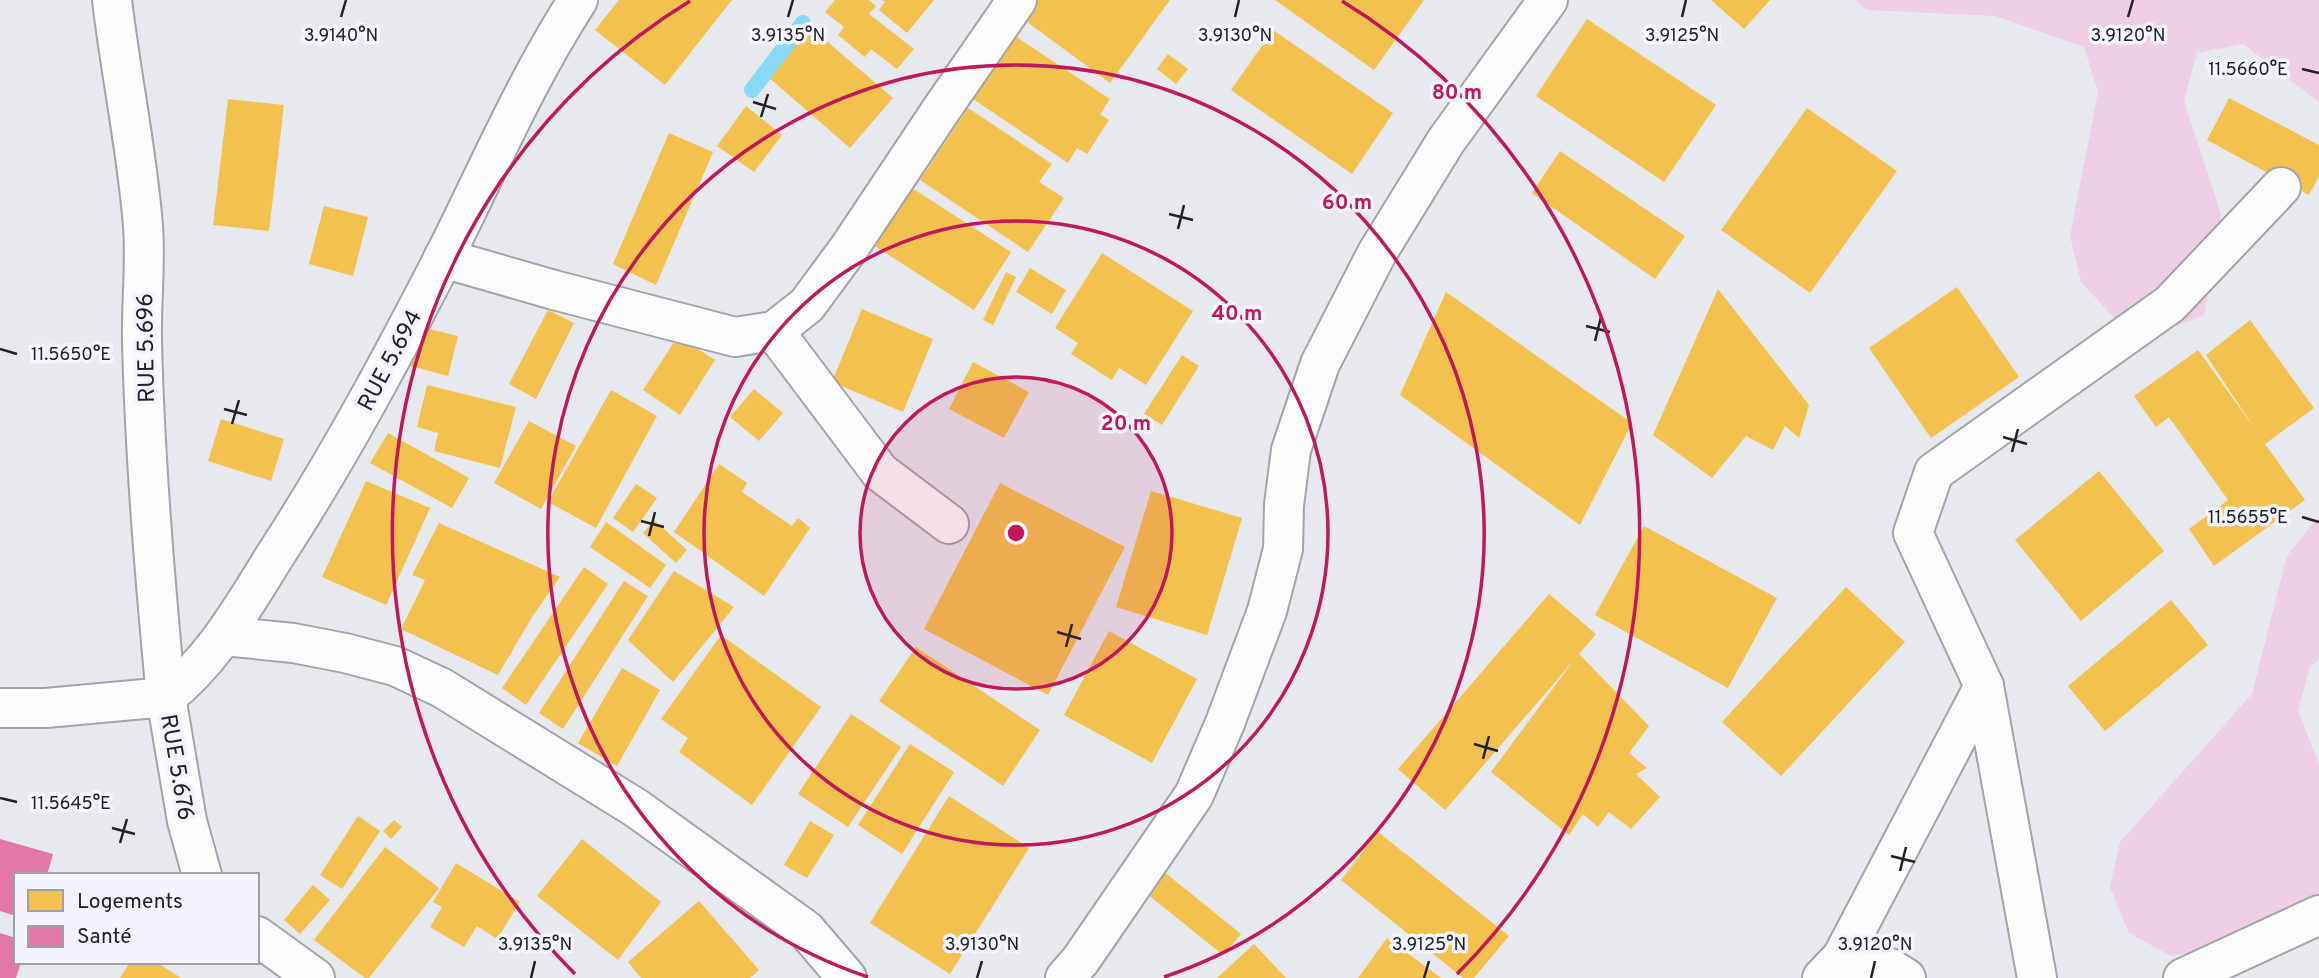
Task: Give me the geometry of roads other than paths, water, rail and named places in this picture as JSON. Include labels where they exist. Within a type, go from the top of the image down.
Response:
[{"type":"street","name":"RUE 5.696","points":[[112,0],[119,60],[131,120],[143,226],[145,278],[142,341],[154,572],[166,697]]},
{"type":"street","name":"RUE 5.694","points":[[166,697],[189,679],[224,636],[331,465],[443,258],[509,121],[578,0]]},
{"type":"street","points":[[443,258],[735,337],[775,331],[807,305],[849,248],[1017,0]]},
{"type":"street","points":[[1065,978],[1080,961],[1194,795],[1225,723],[1267,611],[1283,549],[1284,505],[1291,450],[1320,365],[1377,253],[1447,141],[1548,0]]},
{"type":"street","points":[[2037,978],[1984,686],[1913,533],[1934,472],[2170,303],[2281,187]]},
{"type":"street","points":[[775,331],[880,472],[949,524]]},
{"type":"street","points":[[224,636],[293,643],[345,653],[395,666],[442,688],[636,808],[806,930],[847,978]]},
{"type":"street","points":[[1906,978],[1890,968],[1832,967],[1984,686]]},
{"type":"street","name":"RUE 5.676","points":[[0,708],[46,708],[166,697],[187,821],[201,873]]},
{"type":"street","points":[[2183,978],[2319,915]]},
{"type":"street","points":[[259,937],[315,978]]},
{"type":"waterway","points":[[752,90],[803,23]]}]
